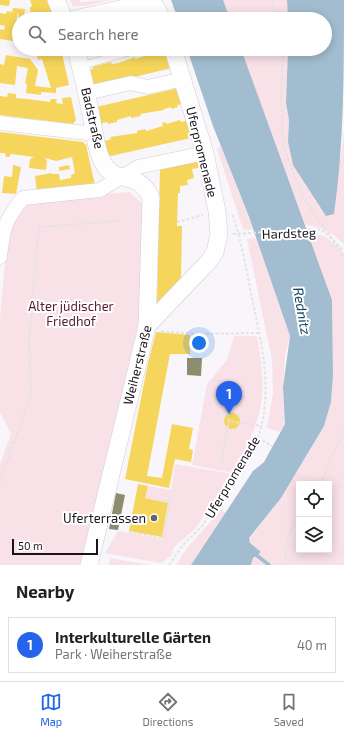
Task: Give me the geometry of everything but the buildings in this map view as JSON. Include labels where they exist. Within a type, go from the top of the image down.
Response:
[{"type":"street","points":[[56,0],[61,12]]},
{"type":"street","points":[[107,12],[148,3],[159,12]]},
{"type":"street","name":"Badstraße","points":[[78,56],[95,134],[105,166],[115,175],[123,176]]},
{"type":"street","name":"Uferpromenade","points":[[147,328],[214,252],[219,234],[217,211],[205,152],[175,56]]},
{"type":"street","points":[[87,93],[130,83],[148,87],[183,79]]},
{"type":"street","points":[[0,123],[95,134]]},
{"type":"street","points":[[0,257],[4,228],[10,213],[23,198],[100,190],[138,167],[205,152]]},
{"type":"street","name":"Weiherstraße","points":[[89,565],[147,328],[151,198],[143,185],[123,176]]},
{"type":"lane","points":[[80,66],[115,56]]},
{"type":"path","points":[[273,0],[272,7],[275,12]]},
{"type":"path","points":[[283,56],[281,97],[282,145],[302,196],[344,256]]},
{"type":"path","points":[[177,222],[217,211]]},
{"type":"path","points":[[0,482],[3,478],[31,394],[29,339],[39,227],[120,221]]},
{"type":"path","name":"Hardsteg","points":[[239,235],[317,229],[325,232],[344,250]]},
{"type":"path","name":"Uferpromenade","points":[[169,565],[182,546],[203,525],[258,438],[262,426],[266,394],[260,333],[239,235]]},
{"type":"path","points":[[147,328],[194,334],[260,333]]},
{"type":"path","points":[[213,380],[232,383],[227,410],[229,421],[221,462]]},
{"type":"path","points":[[229,421],[262,426]]},
{"type":"path","points":[[321,481],[344,429]]},
{"type":"path","points":[[258,438],[272,446]]},
{"type":"path","points":[[129,532],[163,538],[170,502],[159,500]]},
{"type":"path","points":[[286,565],[284,550],[292,525],[298,517]]},
{"type":"green space","points":[[70,0],[80,0],[80,2],[110,0],[85,6],[73,6]]},
{"type":"green space","points":[[222,0],[287,0],[288,12],[226,12]]},
{"type":"green space","points":[[242,56],[288,56],[286,103],[289,120],[288,142],[293,165],[308,187],[341,158],[344,132],[344,244],[325,230],[303,225]]},
{"type":"green space","points":[[221,147],[253,229],[243,230],[217,148]]},
{"type":"green space","name":"Alter jüdischer Friedhof","points":[[129,192],[145,206],[140,327],[83,565],[0,565],[0,464],[11,434],[0,412],[0,319],[8,228],[24,202]]},
{"type":"green space","points":[[308,233],[321,235],[329,239],[344,254],[344,565],[251,565],[253,558],[249,539],[281,498],[324,426],[331,402],[333,376],[332,300]]},
{"type":"green space","points":[[256,238],[290,336],[285,356],[283,387],[285,424],[280,432],[267,428],[273,393],[272,360],[247,239]]},
{"type":"green space","points":[[234,336],[257,336],[261,366],[262,398],[255,427],[233,473],[192,465],[207,384],[227,360]]},
{"type":"green space","points":[[175,464],[232,474],[195,529],[174,547],[171,556],[161,563],[105,553],[118,531],[162,539],[168,503],[145,498],[148,486],[171,490]]},
{"type":"green space","points":[[221,510],[226,513],[191,565],[176,565],[187,548]]},
{"type":"green space","points":[[110,558],[150,565],[109,565]]},
{"type":"water","points":[[171,0],[223,0],[227,12],[175,12]]},
{"type":"water","points":[[287,0],[344,0],[342,135],[340,161],[334,214],[326,216],[293,165],[288,142],[289,120],[286,103],[288,56],[332,56],[332,12],[288,12]]},
{"type":"water","name":"Rednitz","points":[[189,56],[244,56],[332,300],[333,376],[331,402],[324,426],[281,498],[249,538],[250,543],[261,552],[253,558],[251,565],[191,565],[253,471],[264,462],[285,424],[283,387],[290,336],[249,217],[213,126]]},
{"type":"waterway","points":[[255,554],[269,565]]},
{"type":"place","name":"Interkulturelle Gärten","points":[[229,414]]},
{"type":"place","name":"Uferterrassen","points":[[154,518]]}]
